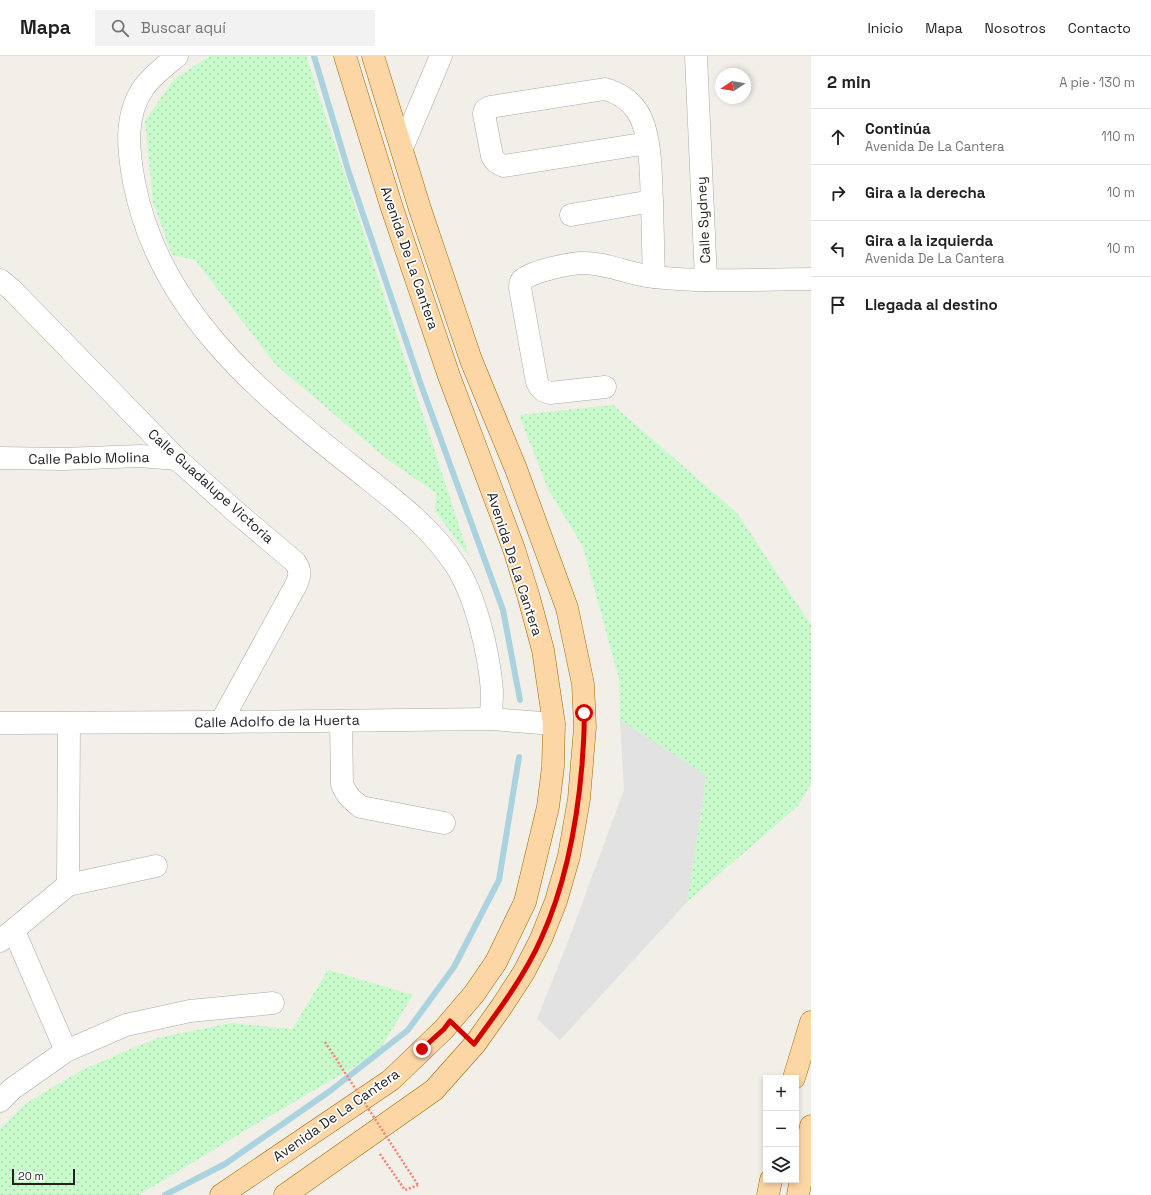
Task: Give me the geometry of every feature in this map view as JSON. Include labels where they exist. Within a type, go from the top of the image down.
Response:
[{"type":"main road","name":"Avenida De La Cantera","points":[[221,1195],[391,1080],[444,1029],[474,994],[496,962],[525,902],[548,807],[553,767],[554,724],[543,650],[527,591],[514,550],[442,354],[392,208],[345,56]]},
{"type":"main road","name":"Avenida De La Cantera","points":[[285,1195],[434,1090],[474,1044],[502,1006],[524,972],[541,939],[556,901],[569,856],[579,799],[585,727],[583,684],[567,608],[516,470],[472,360],[420,209],[373,56]]},
{"type":"main road","points":[[450,1021],[474,1044]]},
{"type":"main road","points":[[795,1075],[811,1022]]},
{"type":"main road","points":[[798,1195],[811,1126]]},
{"type":"main road","points":[[768,1195],[770,1183]]},
{"type":"street","points":[[177,56],[154,75],[144,88],[136,101],[129,128],[129,146],[136,194],[145,225],[157,256],[176,291],[204,330],[230,360],[280,407],[394,500],[423,526],[456,565],[467,588],[481,632],[490,674],[492,692],[491,719]]},
{"type":"street","points":[[402,148],[441,56]]},
{"type":"street","name":"Calle Sydney","points":[[696,56],[706,280],[811,279]]},
{"type":"street","points":[[648,143],[504,166],[498,164],[492,156],[484,114],[485,110],[490,107],[590,90],[605,89],[618,92],[629,101],[638,112],[644,124],[648,143],[652,201],[654,277]]},
{"type":"street","points":[[571,215],[652,201]]},
{"type":"street","points":[[605,387],[550,393],[544,392],[540,387],[537,382],[520,288],[521,281],[543,271],[580,263],[654,277],[706,280]]},
{"type":"street","name":"Calle Guadalupe Victoria","points":[[0,280],[11,289],[177,459],[295,562],[300,576],[296,585],[221,722]]},
{"type":"street","name":"Calle Pablo Molina","points":[[0,458],[64,459],[140,456],[177,459]]},
{"type":"street","name":"Calle Adolfo de la Huerta","points":[[0,723],[491,719],[554,724]]},
{"type":"street","points":[[341,721],[342,784],[350,799],[361,807],[444,823]]},
{"type":"street","points":[[68,884],[69,723]]},
{"type":"street","points":[[66,1052],[7,936],[68,884],[156,866]]},
{"type":"street","points":[[0,1101],[12,1089],[66,1052],[126,1025],[190,1011],[273,1003]]},
{"type":"path","points":[[324,1042],[418,1185],[405,1190],[368,1136]]},
{"type":"green space","points":[[210,56],[306,56],[469,556],[435,511],[436,493],[388,460],[276,365],[195,260],[172,255],[153,202],[145,121],[174,79]]},
{"type":"green space","points":[[613,405],[738,514],[811,625],[811,784],[798,806],[687,902],[706,775],[620,720],[619,679],[583,547],[548,489],[519,415]]},
{"type":"green space","points":[[328,970],[413,995],[378,1053],[251,1127],[139,1195],[0,1195],[0,1129],[25,1104],[82,1070],[157,1038],[232,1023],[292,1029]]},
{"type":"shaded area","points":[[620,720],[706,775],[687,902],[560,1040],[537,1019],[566,947],[624,790]]},
{"type":"waterway","points":[[314,56],[349,173],[420,382],[503,610],[520,700]]},
{"type":"waterway","points":[[165,1195],[225,1164],[330,1091],[408,1030],[454,967],[499,880],[519,757]]},
{"type":"route","points":[[422,1049],[444,1029],[450,1021],[474,1044],[502,1006],[524,972],[541,939],[556,901],[569,856],[579,799],[585,727],[584,713]]}]
